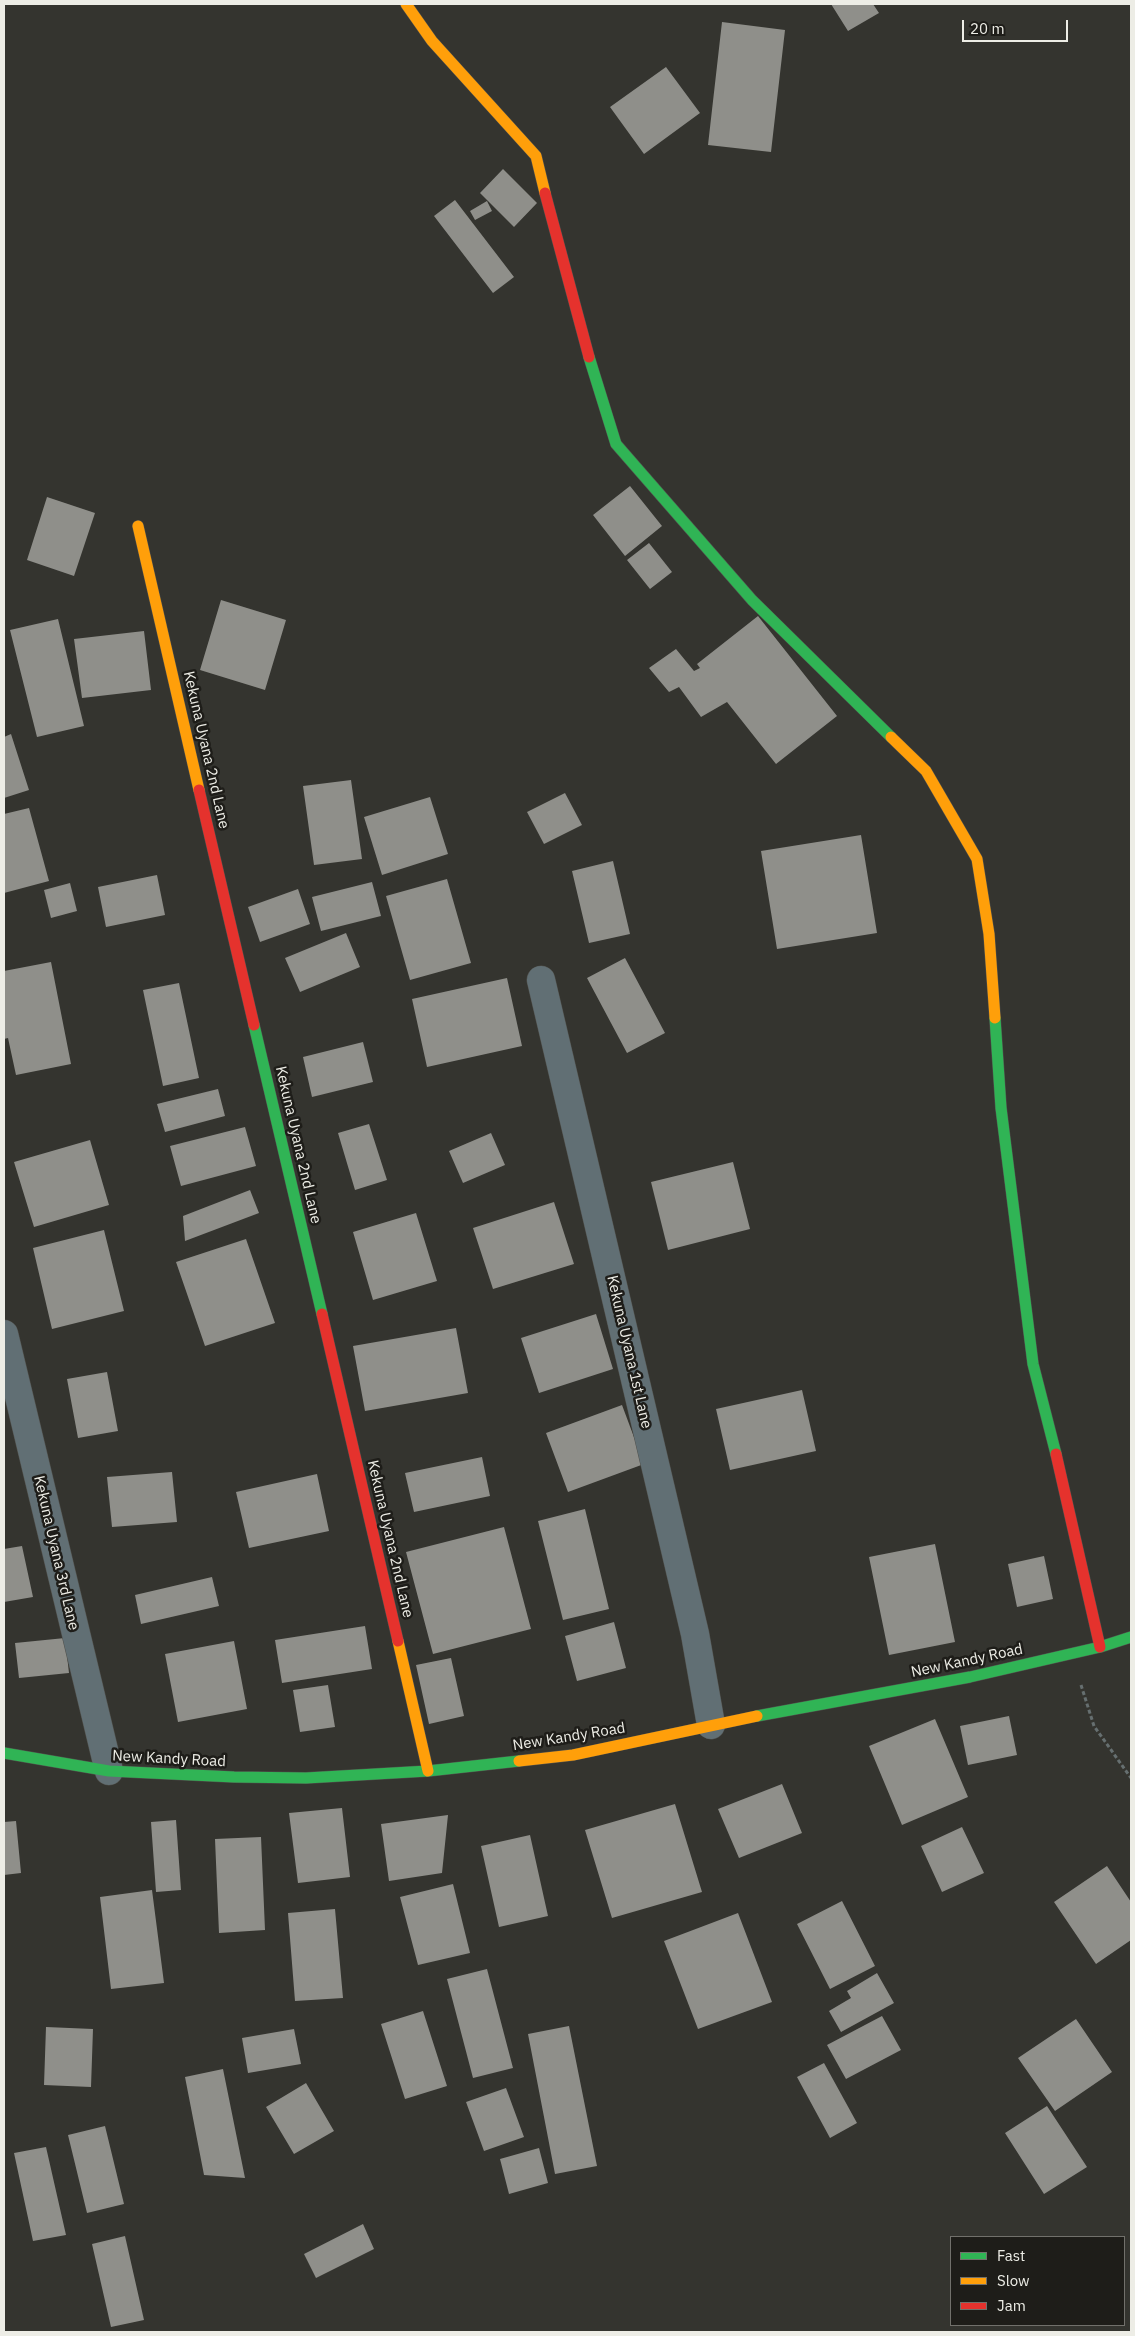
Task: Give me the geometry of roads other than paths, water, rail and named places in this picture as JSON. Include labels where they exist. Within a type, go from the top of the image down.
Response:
[{"type":"street","points":[[406,4],[432,41],[536,156],[581,332],[616,444],[752,600],[926,771],[977,859],[989,934],[1001,1108],[1033,1364],[1058,1462],[1100,1647]]},
{"type":"street","name":"Kekuna Uyana 2nd Lane","points":[[138,526],[428,1771]]},
{"type":"street","name":"Kekuna Uyana 1st Lane","points":[[541,980],[695,1634],[711,1725]]},
{"type":"street","name":"Kekuna Uyana 3rd Lane","points":[[4,1334],[108,1771]]},
{"type":"street","name":"New Kandy Road","points":[[4,1753],[108,1771],[306,1778],[428,1771],[573,1755],[711,1725],[970,1677],[1100,1647],[1131,1637]]}]
